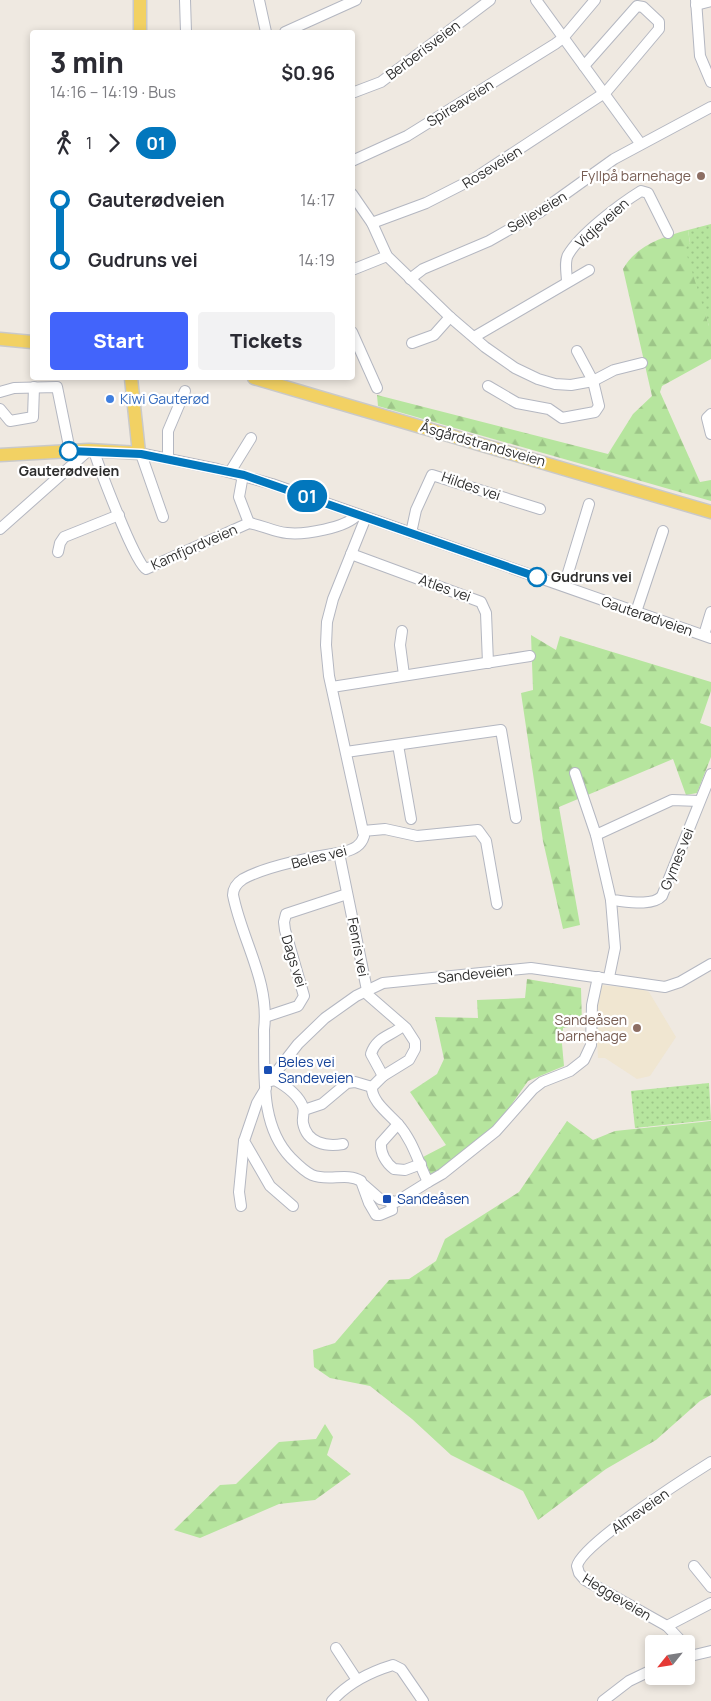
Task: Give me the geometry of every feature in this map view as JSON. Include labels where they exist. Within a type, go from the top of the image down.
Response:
[{"type":"main road","points":[[140,0],[140,30]]},
{"type":"main road","points":[[0,338],[30,337]]},
{"type":"main road","points":[[0,338],[30,342]]},
{"type":"main road","points":[[131,380],[140,454]]},
{"type":"main road","points":[[136,411],[138,380]]},
{"type":"main road","name":"Åsgårdstrandsveien","points":[[261,380],[711,512]]},
{"type":"main road","name":"Gauterødveien","points":[[0,455],[70,450],[140,454]]},
{"type":"street","points":[[185,0],[186,30]]},
{"type":"street","points":[[259,0],[266,30]]},
{"type":"street","points":[[289,30],[344,2],[356,0]]},
{"type":"street","name":"Berberisveien","points":[[355,92],[381,82],[490,0]]},
{"type":"street","points":[[536,0],[640,143]]},
{"type":"street","name":"Spireaveien","points":[[355,160],[407,136],[563,38],[595,0]]},
{"type":"street","points":[[711,1],[696,2],[700,56],[711,82]]},
{"type":"street","name":"Roseveien","points":[[372,223],[426,203],[466,183],[604,94],[659,29],[659,22],[643,7],[636,6],[584,66]]},
{"type":"street","name":"Seljeveien","points":[[410,280],[423,269],[488,241],[540,212],[640,143],[711,107]]},
{"type":"street","name":"Vidjeveien","points":[[567,282],[566,260],[572,251],[609,214],[640,191],[648,193],[668,233]]},
{"type":"street","points":[[355,198],[372,223],[387,256],[450,317],[510,365],[538,379],[564,385],[593,381],[614,370],[642,363]]},
{"type":"street","points":[[355,269],[387,256]]},
{"type":"street","name":"Vidjeveien","points":[[474,337],[589,270]]},
{"type":"street","points":[[412,343],[434,335],[450,317]]},
{"type":"street","points":[[355,339],[377,388]]},
{"type":"street","points":[[488,386],[517,403],[549,409],[562,418],[597,411],[599,406],[593,381],[577,351]]},
{"type":"street","points":[[0,392],[14,388],[53,385],[58,389],[70,450]]},
{"type":"street","points":[[0,409],[10,421],[33,417],[34,387]]},
{"type":"street","points":[[168,458],[168,430],[186,391]]},
{"type":"street","points":[[711,414],[707,418],[711,434]]},
{"type":"street","points":[[230,472],[251,438]]},
{"type":"street","points":[[0,529],[92,450]]},
{"type":"street","name":"Kamfjordveien","points":[[92,450],[140,564],[146,569],[249,523],[282,533],[298,533],[346,524],[362,516]]},
{"type":"street","points":[[140,454],[163,517]]},
{"type":"street","name":"Gauterødveien","points":[[140,454],[168,458],[244,475],[708,636]]},
{"type":"street","points":[[244,475],[239,497],[249,523]]},
{"type":"street","name":"Hildes vei","points":[[410,532],[416,510],[432,475],[540,508]]},
{"type":"street","points":[[564,586],[589,504]]},
{"type":"street","points":[[58,552],[64,537],[119,515]]},
{"type":"street","points":[[362,516],[351,554],[333,599],[327,622],[327,662],[363,831],[384,829],[417,836],[478,830],[486,841],[497,904]]},
{"type":"street","points":[[636,612],[663,531]]},
{"type":"street","name":"Atles vei","points":[[351,554],[481,602],[486,613],[488,663]]},
{"type":"street","points":[[708,636],[711,612]]},
{"type":"street","points":[[402,631],[400,645],[404,675]]},
{"type":"street","points":[[332,687],[530,656]]},
{"type":"street","points":[[346,752],[501,730],[516,818]]},
{"type":"street","points":[[398,745],[411,819]]},
{"type":"street","points":[[364,1184],[369,1203],[376,1215],[380,1216],[392,1210],[391,1202],[402,1199],[427,1180],[442,1174],[496,1131],[533,1089],[542,1082],[570,1071],[584,1060],[591,1045],[592,1005],[615,948],[611,900],[596,835],[575,773]]},
{"type":"street","name":"Gymes vei","points":[[611,900],[649,902],[658,901],[662,896],[711,774]]},
{"type":"street","points":[[596,835],[672,800],[700,801]]},
{"type":"street","name":"Beles vei","points":[[363,831],[364,836],[360,845],[339,853],[255,874],[244,879],[233,890],[235,905],[259,973],[266,1018],[268,1111],[274,1134],[295,1163],[312,1175],[322,1178],[349,1177],[364,1184],[380,1199],[391,1202]]},
{"type":"street","name":"Fenris vei","points":[[339,853],[367,990],[373,1001],[403,1026],[414,1038],[415,1049],[409,1060],[383,1076],[372,1086]]},
{"type":"street","name":"Dags vei","points":[[266,1018],[298,1006],[304,996],[285,930],[286,914],[347,894]]},
{"type":"street","name":"Sandeveien","points":[[241,1206],[239,1192],[244,1141],[257,1104],[267,1084],[298,1044],[321,1022],[367,990],[395,981],[531,968],[665,987],[680,982],[711,964]]},
{"type":"street","points":[[383,1076],[372,1054],[373,1047],[378,1041],[403,1026]]},
{"type":"street","points":[[267,1084],[275,1080],[290,1089],[304,1110],[303,1123],[313,1139],[325,1146],[343,1144]]},
{"type":"street","points":[[304,1110],[322,1104],[347,1083],[355,1082],[372,1086],[376,1099],[412,1143],[427,1180]]},
{"type":"street","points":[[398,1124],[381,1143],[382,1152],[387,1162],[394,1169],[405,1170],[421,1164]]},
{"type":"street","points":[[244,1141],[270,1186],[293,1206]]},
{"type":"street","name":"Almeveien","points":[[576,1566],[583,1556],[605,1536],[711,1462]]},
{"type":"street","name":"Heggeveien","points":[[576,1566],[578,1573],[585,1580],[667,1626],[676,1635]]},
{"type":"street","points":[[694,1566],[711,1587]]},
{"type":"street","points":[[667,1626],[711,1603]]},
{"type":"street","points":[[336,1648],[357,1680]]},
{"type":"street","points":[[695,1653],[711,1652]]},
{"type":"street","points":[[332,1701],[344,1688],[357,1680],[379,1669],[396,1666],[423,1701]]},
{"type":"street","points":[[603,1701],[629,1681],[645,1673]]},
{"type":"shaded area","points":[[600,985],[641,989],[649,992],[676,1037],[650,1076],[637,1079],[605,1058],[598,1058],[595,1009]]},
{"type":"green space","points":[[711,224],[711,326],[709,326],[685,249],[690,243],[688,230]]},
{"type":"green space","points":[[688,230],[690,243],[688,247],[709,326],[711,326],[711,359],[662,386],[660,392],[700,482],[711,480],[711,501],[378,406],[377,395],[608,454],[633,414],[652,396],[623,269],[635,254],[651,243]]},
{"type":"green space","points":[[531,635],[556,650],[560,636],[711,682],[711,691],[700,723],[711,727],[711,757],[697,793],[686,795],[673,759],[559,807],[580,925],[563,929],[543,841],[521,693],[533,690]]},
{"type":"green space","points":[[527,979],[581,988],[582,1025],[563,1028],[564,1066],[528,1081],[495,1128],[432,1177],[423,1157],[446,1145],[410,1092],[437,1074],[444,1059],[435,1017],[478,1018],[477,1000],[525,998]]},
{"type":"green space","points":[[709,1083],[711,1120],[635,1128],[631,1091]]},
{"type":"green space","points":[[567,1121],[593,1140],[615,1131],[711,1121],[711,1395],[700,1401],[656,1440],[606,1469],[538,1520],[523,1491],[451,1455],[412,1419],[370,1386],[330,1378],[314,1367],[313,1350],[335,1343],[389,1280],[409,1279],[436,1261],[445,1239],[519,1192]]},
{"type":"green space","points":[[325,1424],[333,1437],[327,1455],[351,1474],[315,1500],[279,1504],[200,1538],[174,1530],[220,1485],[236,1484],[279,1442],[316,1439]]},
{"type":"bus line","name":"01","points":[[69,451],[89,450],[141,454],[244,475],[537,577]]},
{"type":"place","name":"Fyllpå barnehage","points":[[701,176]]},
{"type":"place","name":"Kiwi Gauterød","points":[[110,399]]},
{"type":"place","name":"Gauterødveien","points":[[69,451]]},
{"type":"place","name":"Gudruns vei","points":[[537,577]]},
{"type":"place","name":"Sandeåsen barnehage","points":[[637,1028]]},
{"type":"place","name":"Beles vei Sandeveien","points":[[268,1070]]},
{"type":"place","name":"Sandeåsen","points":[[387,1199]]}]
